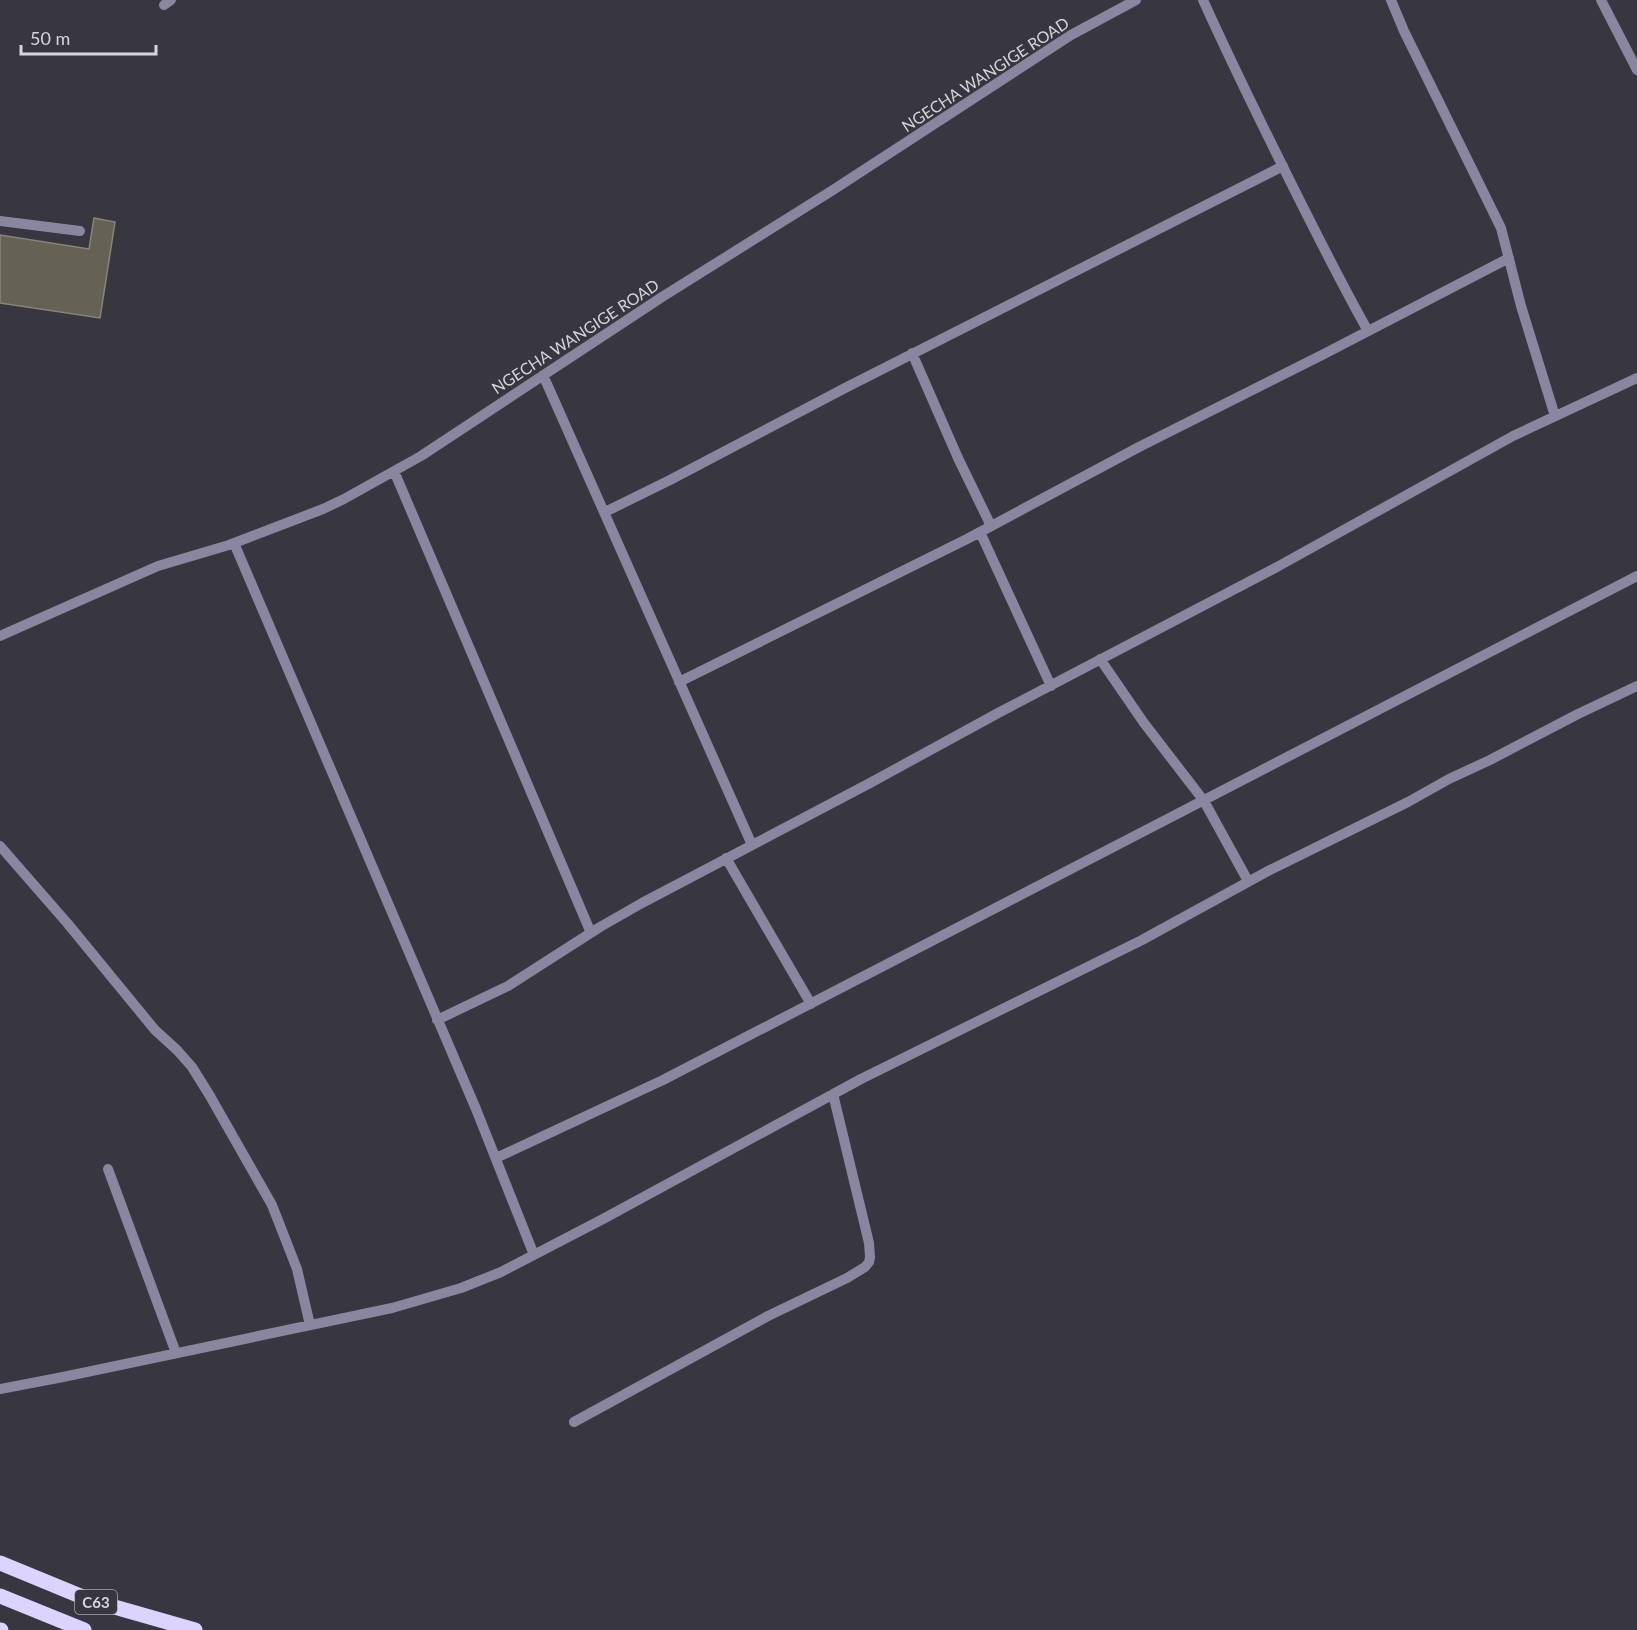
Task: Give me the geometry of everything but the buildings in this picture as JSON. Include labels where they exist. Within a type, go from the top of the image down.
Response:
[{"type":"main road","name":"C63","points":[[0,1563],[90,1600],[195,1630]]},
{"type":"main road","name":"C63","points":[[0,1596],[84,1630]]},
{"type":"street","name":"NGECHA WANGIGE ROAD","points":[[0,636],[158,566],[234,543],[323,509],[421,456],[662,297],[833,190],[1071,35],[1136,0]]},
{"type":"street","points":[[1203,0],[1228,56],[1368,331]]},
{"type":"street","points":[[1391,0],[1414,52],[1501,228],[1521,306],[1555,416]]},
{"type":"street","points":[[1601,0],[1637,70]]},
{"type":"street","points":[[605,512],[912,353],[1283,166]]},
{"type":"street","points":[[0,221],[80,231]]},
{"type":"street","points":[[679,682],[980,532],[1139,447],[1509,258]]},
{"type":"street","points":[[912,353],[991,526]]},
{"type":"street","points":[[543,375],[752,845]]},
{"type":"street","points":[[438,1020],[508,986],[642,903],[726,858],[1277,567],[1503,442],[1637,378]]},
{"type":"street","points":[[394,471],[591,933]]},
{"type":"street","points":[[980,532],[1050,686]]},
{"type":"street","points":[[234,543],[438,1020],[534,1255]]},
{"type":"street","points":[[496,1158],[663,1080],[812,1004],[1637,576]]},
{"type":"street","points":[[1100,659],[1144,723],[1204,801],[1248,881]]},
{"type":"street","points":[[0,1389],[392,1308],[462,1288],[501,1272],[833,1094],[983,1017],[1142,940],[1248,881],[1408,802],[1449,778],[1490,760],[1637,686]]},
{"type":"street","points":[[0,846],[155,1030],[192,1067],[272,1205],[297,1269],[310,1325]]},
{"type":"street","points":[[726,858],[812,1004]]},
{"type":"street","points":[[574,1422],[768,1316],[847,1278],[869,1262],[869,1242],[833,1094]]},
{"type":"street","points":[[108,1168],[176,1353]]}]
